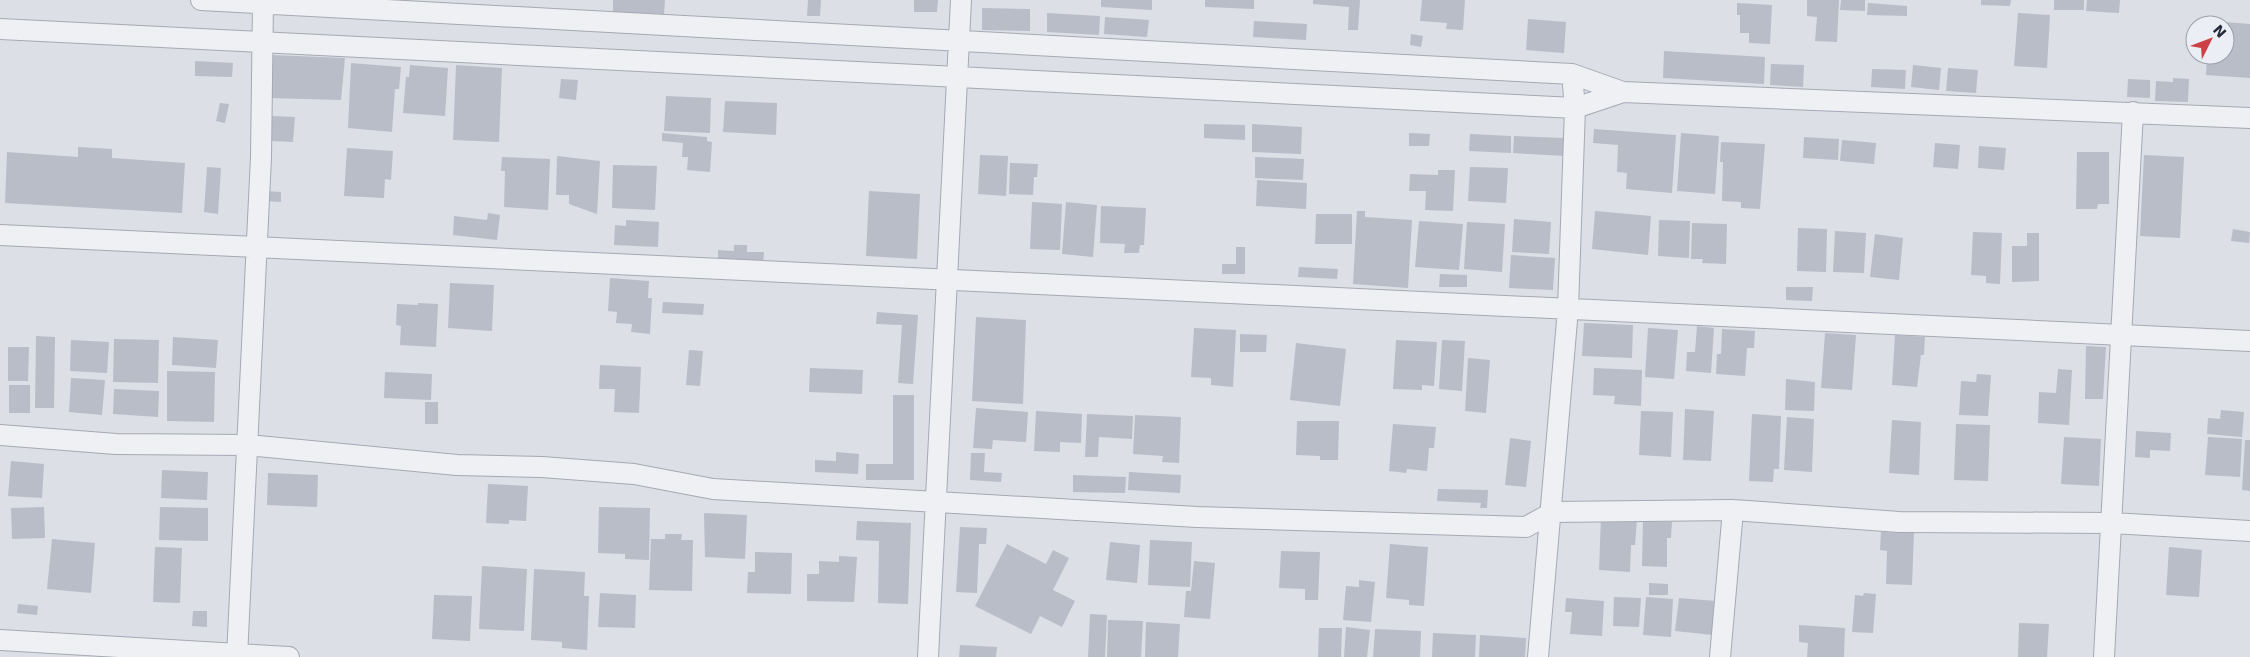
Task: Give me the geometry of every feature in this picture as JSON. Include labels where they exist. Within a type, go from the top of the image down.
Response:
[{"type":"street","points":[[200,0],[1572,74],[1623,92],[2250,118]]},
{"type":"street","points":[[928,657],[962,0]]},
{"type":"street","points":[[237,655],[257,247],[263,2]]},
{"type":"street","points":[[0,29],[1574,108],[1623,92]]},
{"type":"street","points":[[1538,657],[1568,309],[1574,108],[1572,74]]},
{"type":"street","points":[[2104,657],[2133,112]]},
{"type":"street","points":[[0,235],[2250,341]]},
{"type":"street","points":[[0,435],[116,444],[247,445],[457,464],[542,467],[634,474],[713,488],[1197,517],[1526,528],[1552,512],[1733,510],[1899,522],[2112,523],[2250,531]]},
{"type":"street","points":[[1720,657],[1733,510]]},
{"type":"street","points":[[0,640],[290,657]]},
{"type":"building","points":[[613,0],[665,0],[664,14],[613,12]]},
{"type":"building","points":[[808,0],[821,0],[820,16],[807,16]]},
{"type":"building","points":[[914,0],[938,0],[937,12],[914,12]]},
{"type":"building","points":[[1101,0],[1152,0],[1152,10],[1101,7]]},
{"type":"building","points":[[1205,0],[1254,0],[1254,9],[1205,7]]},
{"type":"building","points":[[1313,0],[1360,0],[1358,30],[1348,30],[1349,7],[1313,4]]},
{"type":"building","points":[[1422,0],[1465,0],[1463,30],[1446,29],[1447,23],[1420,21]]},
{"type":"building","points":[[1807,0],[1839,0],[1837,42],[1815,41],[1817,17],[1807,16]]},
{"type":"building","points":[[1841,0],[1865,0],[1865,11],[1840,10]]},
{"type":"building","points":[[1981,0],[2011,0],[2010,6],[1981,5]]},
{"type":"building","points":[[2054,0],[2084,0],[2084,10],[2054,10]]},
{"type":"building","points":[[2087,0],[2120,0],[2119,13],[2086,11]]},
{"type":"building","points":[[1737,3],[1772,5],[1770,44],[1749,43],[1749,33],[1740,33],[1740,15],[1737,15]]},
{"type":"building","points":[[1868,3],[1907,6],[1907,16],[1867,15]]},
{"type":"building","points":[[982,8],[1030,9],[1030,31],[982,30]]},
{"type":"building","points":[[1047,13],[1100,16],[1099,35],[1047,32]]},
{"type":"building","points":[[2018,13],[2050,15],[2047,68],[2014,66]]},
{"type":"building","points":[[1105,17],[1149,20],[1147,37],[1104,34]]},
{"type":"building","points":[[1528,19],[1566,22],[1564,53],[1526,50]]},
{"type":"building","points":[[1254,21],[1307,24],[1306,40],[1253,37]]},
{"type":"building","points":[[2235,23],[2250,24],[2250,78],[2206,75],[2206,65],[2235,65]]},
{"type":"building","points":[[1411,34],[1423,36],[1421,47],[1410,45]]},
{"type":"building","points":[[1664,51],[1765,57],[1764,84],[1663,78]]},
{"type":"building","points":[[272,55],[345,58],[341,100],[270,98]]},
{"type":"building","points":[[195,61],[233,63],[232,77],[195,76]]},
{"type":"building","points":[[351,63],[401,67],[399,89],[395,89],[392,132],[348,128]]},
{"type":"building","points":[[1771,64],[1804,65],[1803,87],[1770,85]]},
{"type":"building","points":[[410,65],[448,68],[445,116],[403,113],[406,77],[409,77]]},
{"type":"building","points":[[456,65],[502,68],[499,142],[453,140]]},
{"type":"building","points":[[1913,65],[1941,68],[1939,90],[1911,87]]},
{"type":"building","points":[[1948,68],[1978,70],[1976,93],[1946,91]]},
{"type":"building","points":[[1872,69],[1906,70],[1905,89],[1871,87]]},
{"type":"building","points":[[2173,78],[2189,79],[2188,102],[2155,101],[2156,81],[2173,82]]},
{"type":"building","points":[[561,79],[578,80],[576,100],[559,98]]},
{"type":"building","points":[[2128,79],[2150,80],[2150,98],[2127,97]]},
{"type":"building","points":[[666,96],[711,98],[710,133],[664,131]]},
{"type":"building","points":[[725,101],[777,103],[776,135],[723,132]]},
{"type":"building","points":[[220,103],[229,104],[225,123],[216,121]]},
{"type":"building","points":[[272,116],[295,117],[293,142],[271,141]]},
{"type":"building","points":[[1204,124],[1245,125],[1245,140],[1204,138]]},
{"type":"building","points":[[1252,124],[1302,127],[1301,154],[1252,152]]},
{"type":"building","points":[[1594,129],[1676,135],[1672,193],[1626,189],[1627,173],[1617,172],[1618,145],[1593,143]]},
{"type":"building","points":[[662,133],[707,137],[707,141],[712,142],[710,172],[687,170],[688,157],[682,157],[683,143],[662,141]]},
{"type":"building","points":[[1409,133],[1430,134],[1429,146],[1409,146]]},
{"type":"building","points":[[1681,133],[1719,136],[1715,194],[1677,191]]},
{"type":"building","points":[[1470,134],[1511,136],[1511,153],[1469,151]]},
{"type":"building","points":[[1514,136],[1565,138],[1565,156],[1513,153]]},
{"type":"building","points":[[1804,137],[1839,139],[1838,160],[1803,158]]},
{"type":"building","points":[[1842,140],[1876,143],[1874,164],[1840,161]]},
{"type":"building","points":[[1721,142],[1765,144],[1760,209],[1741,208],[1741,202],[1722,201],[1723,162],[1720,162]]},
{"type":"building","points":[[1935,143],[1960,145],[1958,169],[1933,167]]},
{"type":"building","points":[[1979,146],[2006,148],[2004,170],[1978,168]]},
{"type":"building","points":[[78,147],[112,149],[112,158],[185,163],[182,213],[5,203],[7,152],[78,157]]},
{"type":"building","points":[[347,148],[393,151],[391,180],[385,179],[384,198],[344,196]]},
{"type":"building","points":[[2077,152],[2109,152],[2109,204],[2098,204],[2097,209],[2076,209]]},
{"type":"building","points":[[980,155],[1008,156],[1006,196],[978,194]]},
{"type":"building","points":[[2144,155],[2184,157],[2180,238],[2140,236]]},
{"type":"building","points":[[557,156],[600,161],[597,214],[569,204],[569,195],[556,195]]},
{"type":"building","points":[[502,157],[550,159],[548,210],[504,207],[505,171],[501,171]]},
{"type":"building","points":[[1255,157],[1304,159],[1303,180],[1255,178]]},
{"type":"building","points":[[1010,163],[1038,164],[1037,177],[1034,177],[1033,195],[1009,194]]},
{"type":"building","points":[[613,165],[657,166],[655,210],[612,208]]},
{"type":"building","points":[[207,167],[221,168],[218,214],[204,212]]},
{"type":"building","points":[[1470,167],[1508,168],[1506,203],[1468,201]]},
{"type":"building","points":[[1438,170],[1455,170],[1453,211],[1425,210],[1426,191],[1409,191],[1410,174],[1438,175]]},
{"type":"building","points":[[1257,180],[1307,183],[1306,209],[1256,206]]},
{"type":"building","points":[[266,191],[281,192],[281,202],[266,201]]},
{"type":"building","points":[[869,191],[920,194],[917,259],[866,256]]},
{"type":"building","points":[[1032,202],[1062,204],[1060,250],[1030,249]]},
{"type":"building","points":[[1066,202],[1097,205],[1093,257],[1062,254]]},
{"type":"building","points":[[1101,206],[1146,208],[1144,245],[1140,245],[1139,253],[1124,253],[1125,244],[1100,243]]},
{"type":"building","points":[[1357,211],[1365,211],[1365,217],[1412,220],[1408,288],[1353,284]]},
{"type":"building","points":[[1595,211],[1651,216],[1648,255],[1592,249]]},
{"type":"building","points":[[488,213],[500,215],[497,240],[453,235],[454,216],[487,220]]},
{"type":"building","points":[[1316,214],[1352,214],[1352,244],[1315,244]]},
{"type":"building","points":[[1514,219],[1551,222],[1549,254],[1512,252]]},
{"type":"building","points":[[626,220],[659,222],[658,247],[614,245],[615,225],[626,226]]},
{"type":"building","points":[[1659,220],[1690,221],[1689,258],[1658,256]]},
{"type":"building","points":[[1419,221],[1463,224],[1459,270],[1415,267]]},
{"type":"building","points":[[1467,222],[1505,224],[1502,272],[1464,269]]},
{"type":"building","points":[[1692,223],[1727,224],[1726,264],[1702,263],[1703,259],[1691,259]]},
{"type":"building","points":[[1798,228],[1827,229],[1826,272],[1797,271]]},
{"type":"building","points":[[2233,229],[2250,232],[2249,243],[2231,241]]},
{"type":"building","points":[[1835,231],[1866,233],[1864,273],[1833,272]]},
{"type":"building","points":[[1973,232],[2002,233],[2000,284],[1986,283],[1986,276],[1971,275]]},
{"type":"building","points":[[2027,233],[2039,233],[2039,281],[2012,282],[2012,246],[2027,246]]},
{"type":"building","points":[[1875,234],[1903,238],[1899,280],[1870,277]]},
{"type":"building","points":[[734,245],[747,245],[747,252],[764,252],[763,266],[718,264],[718,250],[734,251]]},
{"type":"building","points":[[1236,247],[1245,247],[1245,274],[1222,274],[1222,264],[1236,264]]},
{"type":"building","points":[[1511,255],[1555,258],[1553,290],[1509,288]]},
{"type":"building","points":[[1299,267],[1338,269],[1337,279],[1298,277]]},
{"type":"building","points":[[1440,274],[1467,275],[1467,287],[1439,287]]},
{"type":"building","points":[[610,278],[649,281],[648,298],[652,298],[650,334],[631,332],[632,324],[616,323],[617,312],[608,311]]},
{"type":"building","points":[[450,283],[494,285],[492,331],[448,328]]},
{"type":"building","points":[[1786,287],[1813,287],[1812,301],[1786,300]]},
{"type":"building","points":[[663,302],[704,304],[703,315],[662,313]]},
{"type":"building","points":[[418,303],[438,304],[436,347],[400,345],[401,326],[396,325],[397,304],[418,305]]},
{"type":"building","points":[[877,312],[918,315],[913,384],[898,383],[902,325],[876,324]]},
{"type":"building","points":[[976,317],[1026,320],[1023,404],[972,401]]},
{"type":"building","points":[[1584,323],[1633,325],[1632,358],[1582,356]]},
{"type":"building","points":[[1697,326],[1714,328],[1711,373],[1686,371],[1687,352],[1695,352]]},
{"type":"building","points":[[1194,328],[1236,330],[1233,387],[1211,385],[1211,378],[1191,377]]},
{"type":"building","points":[[1648,328],[1678,330],[1674,379],[1645,377]]},
{"type":"building","points":[[1722,329],[1755,331],[1754,348],[1747,348],[1745,376],[1716,374],[1717,354],[1721,354]]},
{"type":"building","points":[[1825,333],[1856,335],[1852,390],[1821,388]]},
{"type":"building","points":[[1240,334],[1267,335],[1266,352],[1240,352]]},
{"type":"building","points":[[1895,335],[1925,337],[1924,355],[1921,355],[1917,387],[1892,385]]},
{"type":"building","points":[[36,336],[55,337],[54,408],[35,408]]},
{"type":"building","points":[[173,337],[218,340],[216,368],[172,365]]},
{"type":"building","points":[[114,339],[159,340],[158,383],[113,382]]},
{"type":"building","points":[[71,340],[109,342],[107,373],[70,371]]},
{"type":"building","points":[[1396,340],[1437,342],[1434,386],[1422,385],[1422,390],[1393,389]]},
{"type":"building","points":[[1442,340],[1465,341],[1462,391],[1439,389]]},
{"type":"building","points":[[1296,343],[1346,349],[1340,406],[1290,400]]},
{"type":"building","points":[[2086,346],[2106,347],[2103,399],[2085,399]]},
{"type":"building","points":[[8,347],[29,347],[28,381],[8,381]]},
{"type":"building","points":[[689,350],[703,351],[700,386],[686,385]]},
{"type":"building","points":[[1468,358],[1490,360],[1486,413],[1465,411]]},
{"type":"building","points":[[600,365],[641,367],[639,413],[614,412],[615,389],[599,389]]},
{"type":"building","points":[[810,368],[863,370],[862,394],[809,392]]},
{"type":"building","points":[[1594,368],[1642,370],[1641,406],[1614,404],[1615,396],[1593,395]]},
{"type":"building","points":[[2058,369],[2072,370],[2069,425],[2038,423],[2039,392],[2056,393]]},
{"type":"building","points":[[167,371],[215,372],[214,422],[167,421]]},
{"type":"building","points":[[385,372],[432,374],[431,400],[384,398]]},
{"type":"building","points":[[1977,374],[1991,375],[1988,416],[1959,415],[1961,381],[1976,382]]},
{"type":"building","points":[[71,378],[105,380],[102,415],[69,412]]},
{"type":"building","points":[[1786,379],[1815,382],[1814,411],[1785,410]]},
{"type":"building","points":[[9,385],[30,385],[30,413],[9,413]]},
{"type":"building","points":[[114,389],[159,391],[158,417],[113,414]]},
{"type":"building","points":[[893,395],[914,395],[914,480],[866,480],[866,464],[893,464]]},
{"type":"building","points":[[425,402],[438,402],[438,424],[425,424]]},
{"type":"building","points":[[976,408],[1028,412],[1026,442],[993,440],[992,449],[973,448]]},
{"type":"building","points":[[1685,409],[1714,411],[1711,461],[1683,460]]},
{"type":"building","points":[[2221,410],[2244,412],[2242,437],[2207,434],[2208,418],[2220,419]]},
{"type":"building","points":[[1036,411],[1082,414],[1081,443],[1060,442],[1060,452],[1034,451]]},
{"type":"building","points":[[1641,411],[1673,412],[1671,457],[1639,455]]},
{"type":"building","points":[[1087,414],[1133,416],[1132,439],[1099,437],[1098,457],[1085,457]]},
{"type":"building","points":[[1752,414],[1781,416],[1779,469],[1774,469],[1773,482],[1749,481]]},
{"type":"building","points":[[1135,415],[1181,417],[1179,463],[1162,462],[1163,456],[1133,454]]},
{"type":"building","points":[[1787,417],[1814,419],[1812,472],[1784,470]]},
{"type":"building","points":[[1892,420],[1921,422],[1919,475],[1889,473]]},
{"type":"building","points":[[1297,421],[1339,421],[1338,460],[1320,460],[1320,456],[1296,455]]},
{"type":"building","points":[[1393,424],[1436,427],[1434,448],[1429,448],[1427,471],[1407,469],[1406,473],[1389,471]]},
{"type":"building","points":[[1956,424],[1990,425],[1988,481],[1954,480]]},
{"type":"building","points":[[2136,431],[2171,433],[2170,451],[2150,450],[2150,458],[2135,457]]},
{"type":"building","points":[[2064,437],[2101,439],[2099,486],[2061,484]]},
{"type":"building","points":[[2208,437],[2242,439],[2240,477],[2205,475]]},
{"type":"building","points":[[1510,438],[1531,441],[1526,487],[1505,485]]},
{"type":"building","points":[[2245,440],[2250,440],[2250,491],[2242,490]]},
{"type":"building","points":[[836,452],[859,454],[858,474],[815,472],[815,460],[836,461]]},
{"type":"building","points":[[971,453],[985,453],[984,472],[1002,473],[1001,482],[970,480]]},
{"type":"building","points":[[11,461],[44,464],[42,498],[8,496]]},
{"type":"building","points":[[162,470],[208,472],[207,500],[161,498]]},
{"type":"building","points":[[1129,472],[1181,475],[1180,493],[1128,490]]},
{"type":"building","points":[[268,473],[318,475],[317,507],[267,505]]},
{"type":"building","points":[[1073,475],[1126,477],[1125,493],[1073,492]]},
{"type":"building","points":[[488,484],[528,486],[526,521],[509,520],[509,524],[486,523]]},
{"type":"building","points":[[1438,489],[1488,490],[1487,508],[1480,508],[1481,503],[1437,501]]},
{"type":"building","points":[[44,507],[45,538],[12,539],[11,508]]},
{"type":"building","points":[[160,507],[208,508],[208,541],[159,540]]},
{"type":"building","points":[[599,507],[650,508],[649,560],[625,559],[625,554],[598,553]]},
{"type":"building","points":[[704,513],[747,515],[745,559],[705,557]]},
{"type":"building","points":[[1601,517],[1637,519],[1635,545],[1631,545],[1630,572],[1599,570]]},
{"type":"building","points":[[857,521],[911,523],[908,604],[878,603],[879,541],[856,540]]},
{"type":"building","points":[[1643,521],[1672,522],[1671,538],[1667,538],[1667,567],[1642,566]]},
{"type":"building","points":[[960,527],[987,528],[986,544],[979,544],[977,593],[956,592]]},
{"type":"building","points":[[1881,532],[1914,533],[1912,585],[1886,584],[1887,551],[1880,550]]},
{"type":"building","points":[[665,534],[682,534],[681,540],[693,540],[692,591],[649,590],[651,539],[665,539]]},
{"type":"building","points":[[52,539],[95,543],[91,593],[47,589]]},
{"type":"building","points":[[1150,540],[1192,542],[1190,587],[1148,585]]},
{"type":"building","points":[[1110,542],[1140,545],[1137,583],[1106,580]]},
{"type":"building","points":[[1007,544],[1046,564],[1053,550],[1069,558],[1053,590],[1075,601],[1062,627],[1040,616],[1031,634],[975,606]]},
{"type":"building","points":[[1390,544],[1428,547],[1424,606],[1409,605],[1409,600],[1386,598]]},
{"type":"building","points":[[155,547],[182,548],[180,603],[153,602]]},
{"type":"building","points":[[2169,547],[2202,550],[2199,597],[2166,595]]},
{"type":"building","points":[[1281,551],[1320,552],[1318,600],[1305,600],[1305,589],[1279,588]]},
{"type":"building","points":[[755,552],[792,553],[791,594],[747,593],[748,572],[755,572]]},
{"type":"building","points":[[839,556],[857,557],[854,602],[807,601],[807,574],[819,574],[819,561],[839,562]]},
{"type":"building","points":[[1194,561],[1215,563],[1210,619],[1184,617],[1186,591],[1191,591]]},
{"type":"building","points":[[482,566],[527,569],[524,631],[479,629]]},
{"type":"building","points":[[534,569],[585,572],[584,596],[589,596],[587,650],[562,648],[562,642],[531,640]]},
{"type":"building","points":[[1359,580],[1375,582],[1371,622],[1343,620],[1346,586],[1359,587]]},
{"type":"building","points":[[1649,583],[1668,584],[1668,595],[1649,595]]},
{"type":"building","points":[[600,593],[636,595],[635,628],[598,627]]},
{"type":"building","points":[[1864,593],[1876,594],[1873,633],[1852,632],[1855,595],[1863,596]]},
{"type":"building","points":[[434,595],[472,596],[470,641],[432,639]]},
{"type":"building","points":[[1614,597],[1641,598],[1639,627],[1613,626]]},
{"type":"building","points":[[1646,597],[1673,599],[1671,637],[1643,635]]},
{"type":"building","points":[[1566,598],[1604,601],[1602,636],[1570,634],[1572,612],[1565,612]]},
{"type":"building","points":[[1679,598],[1716,601],[1713,635],[1675,631]]},
{"type":"building","points":[[18,604],[38,606],[37,615],[17,613]]},
{"type":"building","points":[[193,611],[207,611],[207,627],[192,626]]},
{"type":"building","points":[[1090,614],[1107,615],[1105,657],[1088,657]]},
{"type":"building","points":[[1108,620],[1143,621],[1141,657],[1107,657]]},
{"type":"building","points":[[1146,622],[1180,624],[1178,657],[1145,657]]},
{"type":"building","points":[[2019,623],[2049,624],[2047,657],[2018,657]]},
{"type":"building","points":[[1799,625],[1845,628],[1844,657],[1807,657],[1808,643],[1799,642]]},
{"type":"building","points":[[1346,627],[1370,630],[1367,657],[1344,657]]},
{"type":"building","points":[[1319,628],[1342,628],[1341,657],[1318,657]]},
{"type":"building","points":[[1375,629],[1421,631],[1420,657],[1373,657]]},
{"type":"building","points":[[1433,633],[1476,635],[1475,657],[1432,657]]},
{"type":"building","points":[[1480,635],[1526,638],[1525,657],[1479,657]]},
{"type":"building","points":[[960,645],[997,647],[996,657],[959,657]]}]
